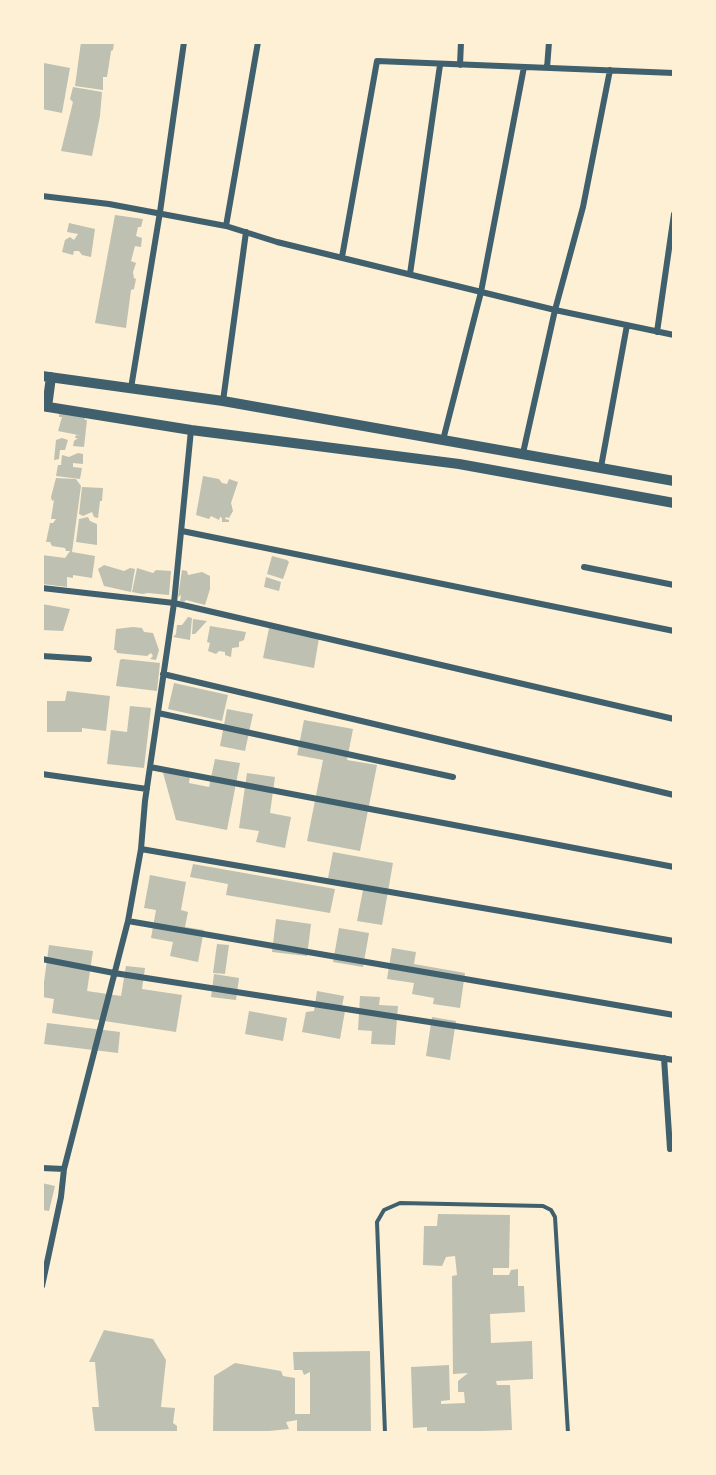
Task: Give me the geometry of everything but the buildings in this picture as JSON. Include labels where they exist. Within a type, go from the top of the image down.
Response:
[{"type":"street","points":[[130,388],[160,212],[184,42]]},
{"type":"street","points":[[226,226],[258,42]]},
{"type":"street","points":[[460,65],[461,42]]},
{"type":"street","points":[[547,68],[549,42]]},
{"type":"street","points":[[342,257],[376,63],[380,60],[440,65],[674,73]]},
{"type":"street","points":[[410,274],[440,65]]},
{"type":"street","points":[[443,440],[481,292],[524,67]]},
{"type":"street","points":[[523,453],[555,310],[583,207],[610,70]]},
{"type":"street","points":[[42,196],[160,212],[226,226],[481,292],[674,335]]},
{"type":"street","points":[[657,332],[674,214]]},
{"type":"street","points":[[223,401],[246,232]]},
{"type":"street","points":[[601,467],[627,325]]},
{"type":"street","points":[[674,480],[223,401],[47,376],[45,406],[191,430],[459,464],[674,503]]},
{"type":"street","points":[[42,1286],[64,1169],[128,921],[141,849],[147,789],[174,603],[191,430]]},
{"type":"street","points":[[182,531],[674,631]]},
{"type":"street","points":[[585,567],[674,585]]},
{"type":"street","points":[[42,588],[174,603],[674,719]]},
{"type":"street","points":[[42,656],[89,659]]},
{"type":"street","points":[[163,674],[674,795]]},
{"type":"street","points":[[158,713],[453,777]]},
{"type":"street","points":[[150,767],[674,867]]},
{"type":"street","points":[[42,774],[147,789]]},
{"type":"street","points":[[141,849],[674,941]]},
{"type":"street","points":[[128,921],[674,1015]]},
{"type":"street","points":[[42,959],[114,973],[674,1060]]},
{"type":"street","points":[[664,1058],[670,1149]]},
{"type":"street","points":[[42,1168],[64,1169]]},
{"type":"lane","points":[[385,1433],[377,1222],[384,1210],[400,1203],[543,1206],[551,1210],[555,1217],[568,1433]]}]
